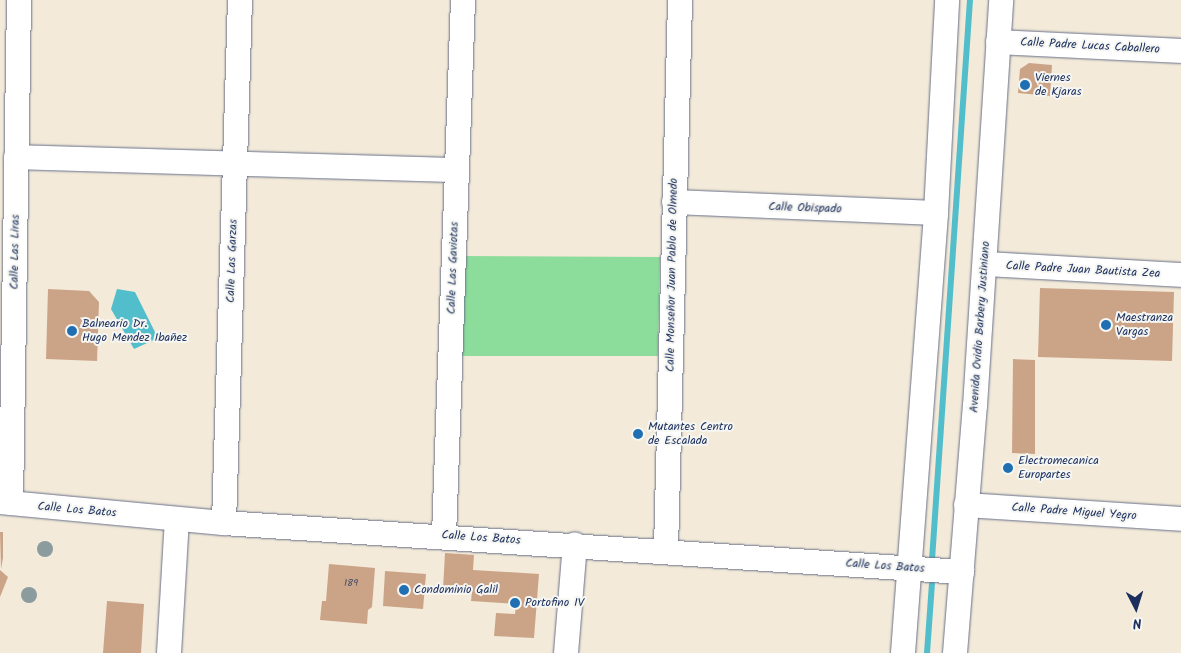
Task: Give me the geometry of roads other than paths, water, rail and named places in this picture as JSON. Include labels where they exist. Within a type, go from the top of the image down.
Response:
[{"type":"street","name":"Calle Las Liras","points":[[6,503],[19,0]]},
{"type":"street","name":"Calle Las Garzas","points":[[224,523],[240,0]]},
{"type":"street","name":"Calle Las Gaviotas","points":[[444,536],[462,0]]},
{"type":"street","name":"Calle Monseñor Juan Pablo de Olmedo","points":[[666,550],[680,0]]},
{"type":"street","points":[[903,653],[936,213],[947,0]]},
{"type":"street","name":"Avenida Ovidio Barbery Justiniano","points":[[955,653],[985,264],[987,176],[1001,0]]},
{"type":"street","name":"Calle Padre Lucas Caballero","points":[[998,42],[1181,51]]},
{"type":"street","points":[[16,157],[235,165],[457,170]]},
{"type":"street","name":"Calle Obispado","points":[[674,202],[936,213]]},
{"type":"street","name":"Calle Padre Juan Bautista Zea","points":[[985,264],[1181,275]]},
{"type":"street","name":"Calle Los Batos","points":[[6,503],[224,523],[666,550],[962,572]]},
{"type":"street","name":"Calle Padre Miguel Yegro","points":[[966,505],[1181,519]]},
{"type":"street","points":[[169,653],[177,519]]},
{"type":"street","points":[[566,653],[575,544]]},
{"type":"water","points":[[117,289],[135,292],[158,338],[134,349],[111,309]]},
{"type":"waterway","points":[[932,560],[970,0]]},
{"type":"waterway","points":[[927,653],[932,584]]},
{"type":"place","name":"Viernes de Kjaras","points":[[1025,85]]},
{"type":"place","name":"Maestranza Vargas","points":[[1106,325]]},
{"type":"place","name":"Balneario Dr. Hugo Mendez Ibañez","points":[[72,331]]},
{"type":"place","name":"Mutantes Centro de Escalada","points":[[638,434]]},
{"type":"place","name":"Electromecanica Europartes","points":[[1008,468]]},
{"type":"place","name":"Condominio Galil","points":[[404,590]]},
{"type":"place","name":"Portofino IV","points":[[515,603]]}]
